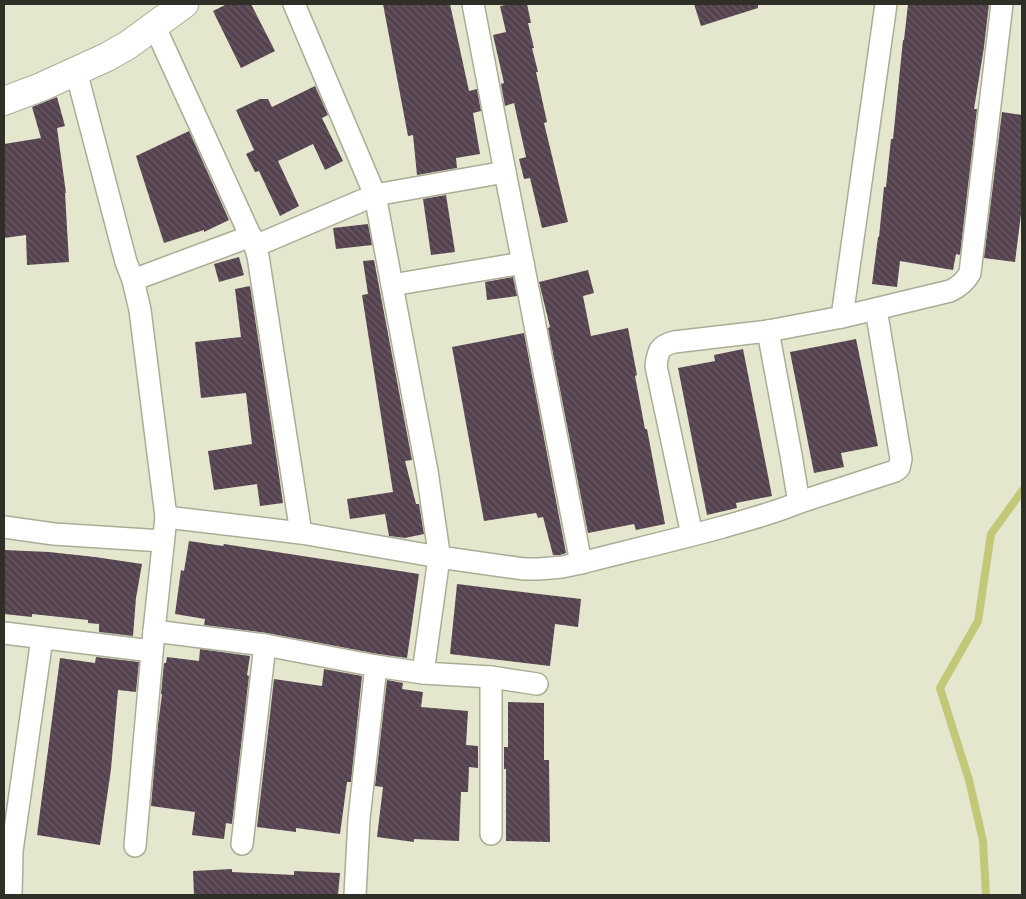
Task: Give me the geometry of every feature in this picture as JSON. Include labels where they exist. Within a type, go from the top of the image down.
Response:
[{"type":"main road","points":[[4,101],[42,87],[106,57],[128,44],[184,4]]},
{"type":"street","points":[[294,4],[375,195],[427,471],[438,546],[439,557],[423,673]]},
{"type":"street","points":[[473,4],[581,563]]},
{"type":"street","points":[[842,317],[886,4]]},
{"type":"street","points":[[692,535],[656,366],[660,348],[674,342],[768,331],[876,310],[950,291],[964,283],[970,273],[1002,4]]},
{"type":"street","points":[[154,25],[253,241],[258,256],[301,533]]},
{"type":"street","points":[[76,70],[140,310],[166,517],[153,641],[136,846]]},
{"type":"street","points":[[133,280],[253,241],[375,195],[505,172]]},
{"type":"street","points":[[392,284],[523,263]]},
{"type":"street","points":[[166,517],[301,533],[439,557],[524,569],[539,569],[581,563],[767,514],[896,471],[899,468],[901,458],[876,310]]},
{"type":"street","points":[[768,331],[800,502]]},
{"type":"street","points":[[4,527],[54,534],[163,542]]},
{"type":"street","points":[[4,633],[42,638],[265,645],[423,673],[538,684]]},
{"type":"street","points":[[11,895],[7,861],[42,638]]},
{"type":"street","points":[[242,844],[265,645]]},
{"type":"street","points":[[355,895],[359,820],[376,666]]},
{"type":"street","points":[[491,678],[491,834]]},
{"type":"building","points":[[227,4],[251,4],[275,51],[241,68],[213,11]]},
{"type":"building","points":[[383,4],[450,4],[469,91],[477,89],[481,111],[473,113],[480,154],[456,158],[457,168],[417,175],[413,135],[408,136]]},
{"type":"building","points":[[527,4],[531,23],[528,23],[534,48],[532,48],[538,72],[536,72],[547,122],[544,123],[568,222],[542,228],[530,178],[524,179],[519,159],[526,157],[514,103],[505,106],[501,84],[504,83],[493,35],[506,32],[500,6]]},
{"type":"building","points":[[694,4],[758,4],[758,8],[701,26]]},
{"type":"building","points":[[908,4],[989,4],[974,109],[977,109],[960,255],[956,254],[953,270],[900,261],[897,287],[872,284],[884,187],[886,187],[891,139],[893,139]]},
{"type":"building","points":[[315,86],[328,115],[322,118],[343,161],[325,170],[313,144],[278,161],[299,206],[280,216],[259,171],[255,172],[246,154],[254,150],[236,110],[260,99],[268,99],[272,107]]},
{"type":"building","points":[[57,97],[65,126],[57,128],[66,193],[69,262],[27,265],[26,235],[4,238],[4,144],[41,138],[32,107]]},
{"type":"building","points":[[1002,112],[1022,115],[1022,206],[1015,262],[984,258]]},
{"type":"building","points":[[189,131],[229,220],[204,232],[204,230],[164,243],[136,156]]},
{"type":"building","points":[[446,195],[455,252],[431,255],[423,199]]},
{"type":"building","points":[[368,224],[372,245],[336,249],[333,228]]},
{"type":"building","points":[[239,257],[244,275],[219,282],[214,264]]},
{"type":"building","points":[[374,260],[412,460],[405,461],[416,504],[419,504],[424,534],[405,538],[389,536],[385,514],[350,519],[347,499],[393,492],[362,295],[368,294],[363,261]]},
{"type":"building","points":[[588,270],[594,293],[583,296],[591,336],[628,328],[645,429],[647,429],[665,524],[636,530],[634,524],[588,533],[548,328],[550,327],[539,282]]},
{"type":"building","points":[[513,277],[517,296],[487,300],[485,282]]},
{"type":"building","points":[[250,286],[283,503],[260,506],[257,484],[214,490],[208,451],[252,444],[246,393],[201,398],[195,342],[241,337],[235,289]]},
{"type":"building","points":[[524,333],[566,553],[560,555],[553,555],[543,517],[538,518],[536,513],[484,521],[452,347]]},
{"type":"building","points":[[856,339],[878,446],[841,453],[844,467],[814,473],[790,352]]},
{"type":"building","points":[[743,349],[772,496],[736,503],[737,508],[707,515],[678,368],[715,361],[714,355]]},
{"type":"building","points":[[189,541],[223,546],[224,544],[419,574],[407,658],[267,633],[204,625],[205,619],[175,614],[181,570],[184,571]]},
{"type":"building","points":[[4,550],[49,552],[142,564],[136,598],[133,636],[99,632],[99,624],[88,623],[88,620],[32,614],[32,617],[4,614]]},
{"type":"building","points":[[457,584],[581,599],[578,627],[555,624],[550,666],[450,654]]},
{"type":"building","points":[[200,649],[250,656],[232,824],[226,823],[224,839],[192,835],[195,812],[151,806],[164,663],[166,663],[167,657],[199,661]]},
{"type":"building","points":[[96,657],[139,662],[136,692],[118,690],[111,769],[100,845],[37,835],[60,658],[95,663]]},
{"type":"building","points":[[324,669],[362,676],[351,782],[347,782],[340,834],[296,828],[296,832],[257,827],[274,679],[322,686]]},
{"type":"building","points":[[387,680],[403,683],[402,689],[423,692],[421,707],[468,711],[466,745],[478,746],[478,768],[469,767],[468,792],[461,792],[459,841],[414,839],[414,842],[377,837],[383,787],[375,786]]},
{"type":"building","points":[[508,702],[544,703],[544,760],[549,760],[550,842],[506,841],[506,769],[504,769],[504,747],[508,747]]},
{"type":"building","points":[[232,869],[232,872],[294,875],[294,871],[340,873],[338,895],[194,895],[193,871]]},
{"type":"waterway","points":[[986,895],[983,841],[969,780],[940,688],[978,621],[991,534],[1022,491]]}]
